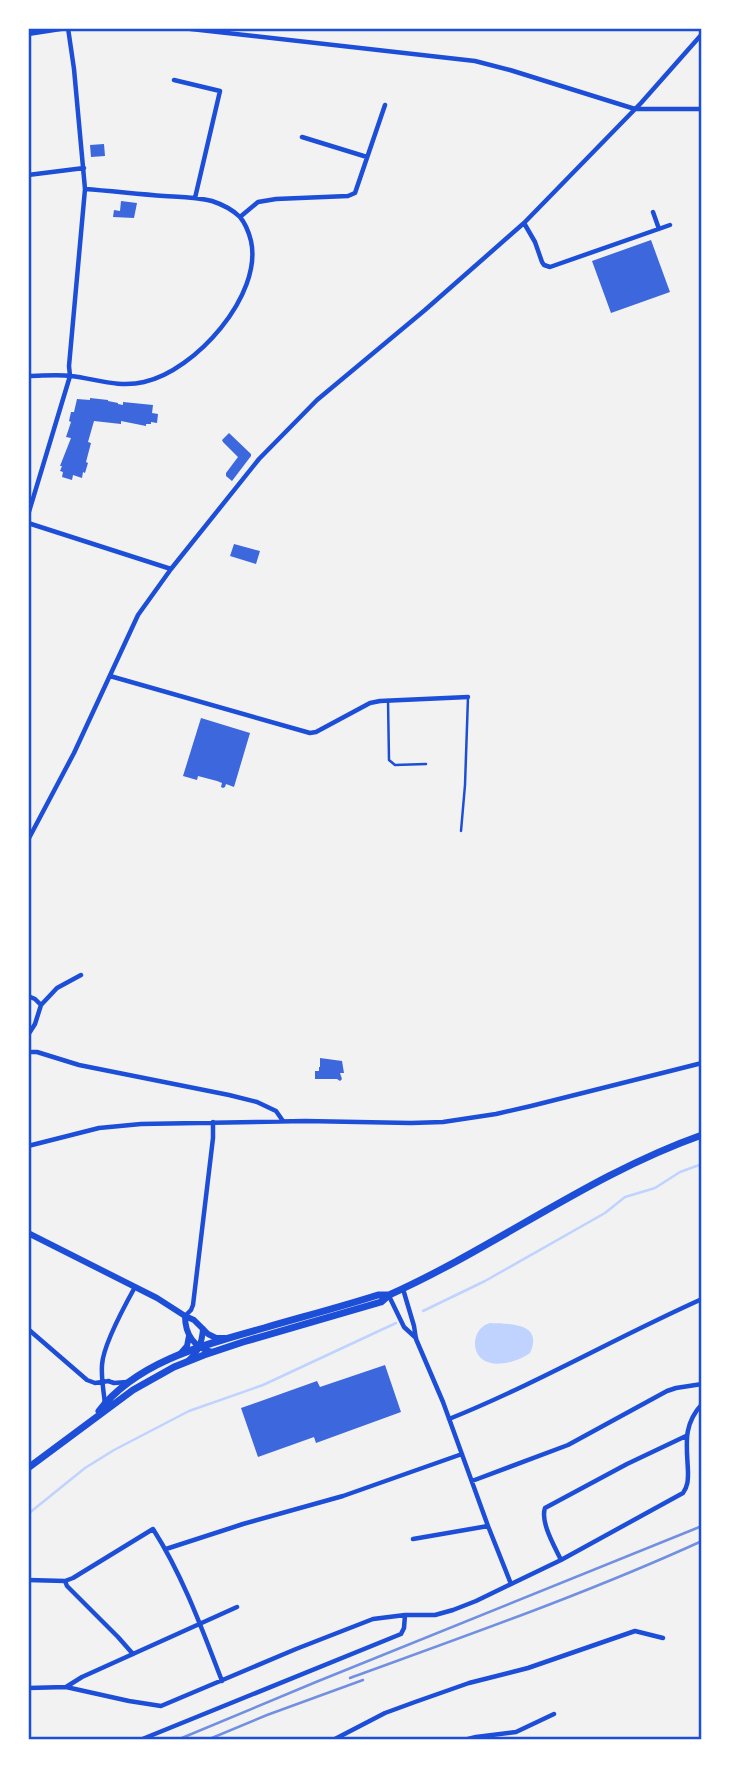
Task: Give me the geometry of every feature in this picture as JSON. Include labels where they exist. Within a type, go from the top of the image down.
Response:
[{"type":"main road","points":[[105,1406],[187,1361],[381,1302],[389,1295],[460,1260],[604,1179],[702,1135]]},
{"type":"main road","points":[[28,1468],[92,1420],[131,1381],[181,1353],[378,1295],[389,1295]]},
{"type":"street","points":[[28,34],[67,28],[74,69],[85,189],[70,376],[28,515]]},
{"type":"street","points":[[182,28],[475,61],[635,109],[702,109]]},
{"type":"street","points":[[28,840],[69,763],[138,615],[265,451],[317,400],[524,223],[635,109],[702,34]]},
{"type":"street","points":[[174,79],[220,91],[195,198]]},
{"type":"street","points":[[240,217],[258,202],[348,196],[355,192],[384,106]]},
{"type":"street","points":[[302,137],[367,157]]},
{"type":"street","points":[[28,174],[84,168]]},
{"type":"street","points":[[28,376],[70,376],[108,383],[144,382],[162,377],[212,339],[234,311],[248,282],[253,262],[250,237],[240,217],[214,202],[85,189]]},
{"type":"street","points":[[653,212],[659,229]]},
{"type":"street","points":[[524,223],[542,262],[550,267],[670,225]]},
{"type":"street","points":[[28,523],[171,569]]},
{"type":"street","points":[[110,676],[310,733],[370,703],[468,697]]},
{"type":"street","points":[[28,1035],[41,1005],[57,988],[81,975]]},
{"type":"street","points":[[28,996],[41,1005]]},
{"type":"street","points":[[28,1052],[257,1102],[276,1111],[283,1121]]},
{"type":"street","points":[[28,1146],[99,1128],[119,1126],[283,1121],[443,1122],[496,1114],[702,1063]]},
{"type":"street","points":[[212,1352],[199,1348],[189,1336],[185,1316],[193,1305],[213,1122]]},
{"type":"street","points":[[28,1233],[170,1306],[194,1320],[208,1334],[216,1338],[228,1338]]},
{"type":"street","points":[[105,1406],[103,1360],[124,1306],[135,1287]]},
{"type":"street","points":[[403,1289],[416,1339],[511,1584]]},
{"type":"street","points":[[389,1295],[404,1327],[416,1339]]},
{"type":"street","points":[[449,1419],[515,1391],[702,1299]]},
{"type":"street","points":[[28,1329],[87,1380],[95,1383],[131,1381]]},
{"type":"street","points":[[187,1361],[199,1348],[203,1329]]},
{"type":"street","points":[[181,1353],[187,1346],[189,1336]]},
{"type":"street","points":[[102,1372],[109,1381]]},
{"type":"street","points":[[472,1481],[568,1445],[667,1391],[702,1384]]},
{"type":"street","points":[[28,1688],[66,1687],[129,1702],[161,1706],[373,1619],[435,1615],[476,1601],[561,1560],[683,1493],[688,1480],[688,1424],[702,1404]]},
{"type":"street","points":[[561,1560],[544,1521],[545,1508],[686,1436]]},
{"type":"street","points":[[166,1549],[343,1496],[462,1454]]},
{"type":"street","points":[[413,1539],[488,1526]]},
{"type":"street","points":[[28,1580],[65,1581],[73,1578],[153,1529],[166,1549],[222,1681]]},
{"type":"street","points":[[65,1581],[133,1654]]},
{"type":"street","points":[[66,1687],[82,1677],[237,1607]]},
{"type":"street","points":[[140,1740],[401,1634],[405,1615]]},
{"type":"street","points":[[333,1740],[385,1713],[415,1702],[469,1683],[528,1668],[635,1631],[663,1638]]},
{"type":"street","points":[[464,1740],[516,1732],[554,1714]]},
{"type":"lane","points":[[461,831],[468,697]]},
{"type":"lane","points":[[388,700],[389,760],[395,765],[426,764]]},
{"type":"water","points":[[490,1323],[515,1325],[529,1330],[533,1343],[530,1353],[520,1359],[500,1364],[482,1359],[476,1350],[475,1339],[480,1329]]},
{"type":"building","points":[[104,144],[105,156],[91,157],[90,145]]},
{"type":"building","points":[[121,201],[137,203],[134,218],[113,217],[114,210],[120,211]]},
{"type":"building","points":[[651,240],[670,292],[611,313],[592,261]]},
{"type":"building","points":[[90,398],[123,405],[123,402],[153,405],[152,413],[158,414],[157,423],[151,422],[146,426],[121,421],[121,424],[94,421],[88,442],[91,443],[85,473],[83,472],[82,478],[73,475],[72,480],[62,477],[63,472],[60,471],[71,438],[66,437],[71,422],[69,421],[77,399]]},
{"type":"building","points":[[229,433],[251,454],[232,481],[226,473],[238,457],[222,440]]},
{"type":"building","points":[[234,544],[260,551],[256,564],[230,556]]},
{"type":"building","points":[[201,718],[250,733],[234,787],[226,784],[223,788],[222,783],[217,781],[198,776],[197,780],[183,776]]},
{"type":"building","points":[[320,1058],[342,1061],[344,1073],[340,1073],[340,1081],[315,1079]]},
{"type":"building","points":[[385,1365],[401,1412],[316,1443],[314,1437],[258,1457],[241,1408],[317,1381],[320,1387]]},
{"type":"waterway","points":[[423,1311],[485,1281],[605,1213],[625,1197],[655,1188],[680,1172],[702,1164]]},
{"type":"waterway","points":[[28,1514],[85,1468],[189,1411],[263,1385],[396,1323]]},
{"type":"railway","points":[[177,1740],[702,1526]]},
{"type":"railway","points":[[350,1678],[572,1596],[702,1541]]},
{"type":"railway","points":[[207,1740],[363,1680]]}]
